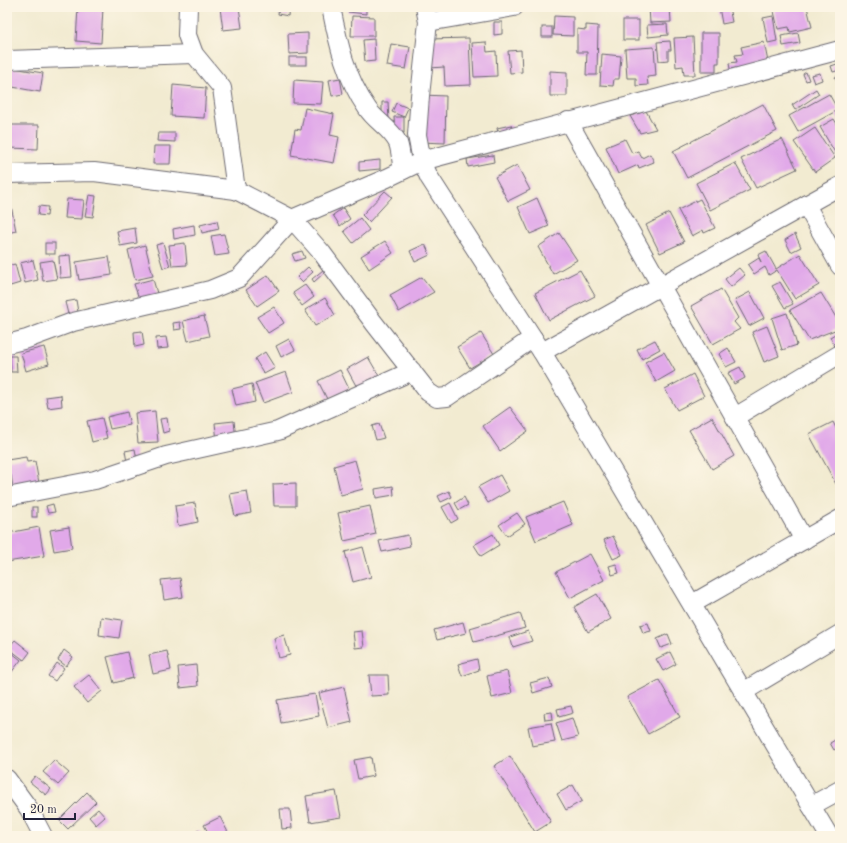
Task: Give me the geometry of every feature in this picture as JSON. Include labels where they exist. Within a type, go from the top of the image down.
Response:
[{"type":"street","points":[[188,7],[188,35],[194,54],[222,88],[236,190]]},
{"type":"street","points":[[331,7],[338,43],[348,74],[367,109],[393,134],[398,143],[403,170]]},
{"type":"street","points":[[514,7],[426,15],[417,135],[422,161],[429,177],[538,345],[829,836]]},
{"type":"street","points":[[7,344],[28,339],[73,322],[210,290],[239,278],[292,219],[422,161],[840,50]]},
{"type":"street","points":[[7,60],[194,54]]},
{"type":"street","points":[[568,121],[804,540]]},
{"type":"street","points":[[7,174],[94,172],[236,190],[292,219],[322,253],[374,324],[428,392],[437,398],[447,397],[538,345],[661,286],[840,186]]},
{"type":"street","points":[[806,205],[840,266]]},
{"type":"street","points":[[735,417],[840,354]]},
{"type":"street","points":[[7,497],[95,480],[166,456],[278,431],[412,371]]},
{"type":"street","points":[[692,604],[840,519]]},
{"type":"street","points":[[743,692],[840,634]]},
{"type":"street","points":[[7,779],[29,809],[43,836]]},
{"type":"street","points":[[811,806],[840,790]]},
{"type":"building","points":[[78,7],[103,8],[101,43],[76,41]]},
{"type":"building","points":[[239,7],[242,28],[223,30],[220,8]]},
{"type":"building","points":[[279,7],[289,7],[288,16],[278,14]]},
{"type":"building","points":[[349,7],[371,8],[366,8],[366,14],[348,12]]},
{"type":"building","points":[[649,7],[670,7],[671,22],[650,23]]},
{"type":"building","points":[[719,7],[729,7],[732,22],[722,24]]},
{"type":"building","points":[[773,7],[807,7],[812,27],[790,32],[789,27],[778,29]]},
{"type":"building","points":[[352,16],[374,17],[374,36],[351,36]]},
{"type":"building","points":[[554,16],[573,17],[573,36],[553,35]]},
{"type":"building","points":[[773,16],[777,41],[768,43],[763,18]]},
{"type":"building","points":[[623,20],[639,20],[639,40],[623,40]]},
{"type":"building","points":[[494,22],[502,22],[502,34],[494,35]]},
{"type":"building","points":[[667,24],[668,35],[648,37],[647,25]]},
{"type":"building","points":[[586,25],[598,26],[597,75],[586,75],[587,52],[577,52],[577,29],[586,30]]},
{"type":"building","points":[[542,27],[552,27],[552,37],[542,37]]},
{"type":"building","points":[[308,33],[308,53],[289,54],[288,34]]},
{"type":"building","points":[[701,33],[719,33],[719,63],[716,63],[716,72],[701,72]]},
{"type":"building","points":[[798,33],[800,43],[783,46],[781,36]]},
{"type":"building","points":[[693,37],[695,75],[684,75],[683,66],[676,67],[674,38]]},
{"type":"building","points":[[469,38],[471,85],[445,86],[444,67],[430,68],[429,39]]},
{"type":"building","points":[[374,39],[375,61],[365,62],[363,40]]},
{"type":"building","points":[[670,41],[671,50],[668,50],[668,60],[659,61],[657,42]]},
{"type":"building","points":[[486,42],[487,52],[496,51],[497,76],[474,77],[472,43]]},
{"type":"building","points":[[764,42],[768,62],[730,69],[729,63],[737,62],[735,55],[743,54],[741,47]]},
{"type":"building","points":[[391,44],[410,47],[406,69],[387,66]]},
{"type":"building","points":[[654,47],[656,76],[647,77],[648,85],[636,86],[636,78],[627,78],[625,49]]},
{"type":"building","points":[[521,50],[522,72],[510,73],[508,51]]},
{"type":"building","points":[[602,54],[621,56],[619,79],[614,79],[613,86],[600,85]]},
{"type":"building","points":[[289,57],[307,57],[307,65],[289,65]]},
{"type":"building","points":[[840,63],[840,70],[833,72],[831,66]]},
{"type":"building","points":[[7,67],[43,73],[40,92],[7,86]]},
{"type":"building","points":[[550,71],[567,72],[567,96],[550,96]]},
{"type":"building","points":[[806,72],[809,80],[806,81],[803,74]]},
{"type":"building","points":[[820,73],[822,80],[814,83],[811,75]]},
{"type":"building","points":[[840,75],[840,82],[838,83],[835,77]]},
{"type":"building","points":[[340,78],[343,94],[332,96],[329,80]]},
{"type":"building","points":[[294,80],[323,82],[321,104],[293,103]]},
{"type":"building","points":[[173,85],[206,88],[204,118],[171,116]]},
{"type":"building","points":[[816,89],[819,94],[795,110],[792,105]]},
{"type":"building","points":[[829,94],[838,110],[798,132],[789,116]]},
{"type":"building","points":[[422,95],[446,96],[445,143],[420,142]]},
{"type":"building","points":[[382,102],[388,102],[389,121],[382,121]]},
{"type":"building","points":[[396,103],[408,108],[404,117],[392,112]]},
{"type":"building","points":[[763,104],[777,131],[687,178],[673,151]]},
{"type":"building","points":[[305,108],[334,114],[330,135],[339,137],[334,163],[291,155],[295,129],[301,130]]},
{"type":"building","points":[[646,111],[656,129],[640,133],[630,116]]},
{"type":"building","points":[[840,112],[840,122],[836,114]]},
{"type":"building","points":[[394,117],[404,117],[404,133],[395,133]]},
{"type":"building","points":[[834,119],[840,129],[840,154],[837,156],[820,127]]},
{"type":"building","points":[[9,125],[39,125],[38,149],[8,148]]},
{"type":"building","points":[[511,125],[514,134],[499,138],[497,128]]},
{"type":"building","points":[[815,128],[835,158],[815,172],[794,142]]},
{"type":"building","points":[[158,133],[175,133],[175,142],[157,141]]},
{"type":"building","points":[[625,139],[632,153],[638,151],[642,158],[650,154],[654,162],[639,168],[638,165],[618,174],[606,147]]},
{"type":"building","points":[[782,139],[797,169],[756,188],[741,159]]},
{"type":"building","points":[[154,146],[171,146],[170,164],[153,164]]},
{"type":"building","points":[[493,155],[494,162],[468,167],[467,159]]},
{"type":"building","points":[[380,160],[380,169],[359,171],[359,162]]},
{"type":"building","points":[[735,163],[750,190],[710,210],[696,183]]},
{"type":"building","points":[[517,165],[530,190],[508,201],[495,177]]},
{"type":"building","points":[[385,191],[392,197],[369,222],[362,215]]},
{"type":"building","points":[[7,195],[9,195],[16,231],[7,233]]},
{"type":"building","points":[[89,195],[96,196],[93,217],[85,216]]},
{"type":"building","points":[[537,198],[549,226],[530,234],[518,207]]},
{"type":"building","points":[[67,199],[84,200],[82,219],[65,218]]},
{"type":"building","points":[[700,199],[715,228],[704,233],[703,230],[692,236],[678,210]]},
{"type":"building","points":[[39,206],[48,207],[47,216],[38,215]]},
{"type":"building","points":[[343,208],[350,219],[340,226],[333,215]]},
{"type":"building","points":[[669,213],[684,242],[660,253],[646,225]]},
{"type":"building","points":[[360,218],[369,230],[353,243],[344,231]]},
{"type":"building","points":[[217,221],[219,229],[202,233],[200,225]]},
{"type":"building","points":[[194,225],[195,235],[174,239],[173,229]]},
{"type":"building","points":[[135,228],[137,243],[120,246],[117,231]]},
{"type":"building","points":[[559,233],[577,260],[553,274],[538,247]]},
{"type":"building","points":[[224,234],[229,254],[215,256],[211,236]]},
{"type":"building","points":[[795,234],[801,247],[791,252],[785,240]]},
{"type":"building","points":[[385,241],[393,253],[369,269],[361,256]]},
{"type":"building","points":[[45,243],[55,243],[55,254],[45,254]]},
{"type":"building","points":[[163,243],[170,266],[163,268],[156,245]]},
{"type":"building","points":[[185,243],[187,265],[172,266],[169,245]]},
{"type":"building","points":[[425,244],[430,255],[415,262],[410,251]]},
{"type":"building","points":[[145,245],[153,276],[135,280],[128,250]]},
{"type":"building","points":[[302,251],[305,258],[295,261],[292,254]]},
{"type":"building","points":[[766,251],[776,269],[800,254],[819,285],[795,299],[777,270],[769,275],[765,267],[754,274],[748,265],[759,258],[761,262],[758,255]]},
{"type":"building","points":[[70,255],[72,277],[60,278],[59,256]]},
{"type":"building","points":[[109,257],[112,275],[79,280],[76,262]]},
{"type":"building","points":[[33,260],[38,280],[25,283],[20,263]]},
{"type":"building","points":[[53,260],[57,279],[43,281],[40,262]]},
{"type":"building","points":[[15,264],[20,283],[7,287],[7,266]]},
{"type":"building","points":[[308,267],[313,272],[302,282],[297,277]]},
{"type":"building","points":[[739,268],[745,275],[731,287],[725,279]]},
{"type":"building","points":[[323,270],[325,272],[314,282],[312,279]]},
{"type":"building","points":[[580,270],[595,296],[549,320],[535,293]]},
{"type":"building","points":[[268,275],[279,291],[257,306],[246,290]]},
{"type":"building","points":[[422,277],[434,292],[399,312],[390,295]]},
{"type":"building","points":[[153,279],[158,297],[140,302],[134,284]]},
{"type":"building","points":[[780,282],[793,304],[785,308],[772,286]]},
{"type":"building","points":[[305,285],[314,297],[302,306],[293,293]]},
{"type":"building","points":[[721,289],[738,318],[734,322],[740,329],[713,344],[691,306]]},
{"type":"building","points":[[750,292],[764,318],[749,326],[735,300]]},
{"type":"building","points":[[821,293],[840,324],[840,328],[809,340],[790,310]]},
{"type":"building","points":[[325,298],[335,315],[315,326],[305,310]]},
{"type":"building","points":[[76,300],[78,312],[68,314],[65,302]]},
{"type":"building","points":[[274,307],[284,323],[268,333],[257,317]]},
{"type":"building","points":[[787,313],[797,345],[782,350],[772,318]]},
{"type":"building","points":[[8,316],[12,341],[7,342],[7,317]]},
{"type":"building","points":[[204,316],[209,336],[188,341],[183,321]]},
{"type":"building","points":[[180,322],[181,329],[174,330],[173,323]]},
{"type":"building","points":[[767,326],[779,356],[764,362],[752,332]]},
{"type":"building","points":[[142,331],[144,345],[135,347],[134,332]]},
{"type":"building","points":[[840,331],[840,345],[836,348],[830,337]]},
{"type":"building","points":[[481,333],[494,354],[470,368],[457,347]]},
{"type":"building","points":[[166,337],[168,348],[157,349],[156,338]]},
{"type":"building","points":[[289,339],[295,350],[281,357],[276,346]]},
{"type":"building","points":[[655,340],[660,349],[642,359],[637,349]]},
{"type":"building","points":[[44,347],[49,364],[26,371],[21,353]]},
{"type":"building","points":[[728,348],[736,362],[726,367],[719,354]]},
{"type":"building","points":[[265,352],[275,368],[264,374],[255,359]]},
{"type":"building","points":[[664,352],[675,371],[656,382],[645,362]]},
{"type":"building","points":[[10,356],[16,356],[17,372],[11,372]]},
{"type":"building","points":[[368,357],[382,381],[360,393],[347,369]]},
{"type":"building","points":[[740,367],[745,378],[734,384],[728,373]]},
{"type":"building","points":[[340,370],[349,389],[327,399],[318,381]]},
{"type":"building","points":[[286,372],[293,392],[263,403],[255,383]]},
{"type":"building","points":[[693,374],[704,396],[677,410],[665,389]]},
{"type":"building","points":[[252,384],[255,402],[236,406],[232,389]]},
{"type":"building","points":[[61,395],[62,406],[48,408],[46,397]]},
{"type":"building","points":[[510,407],[528,431],[500,451],[483,426]]},
{"type":"building","points":[[155,411],[158,442],[138,443],[135,413]]},
{"type":"building","points":[[127,412],[130,425],[110,429],[107,417]]},
{"type":"building","points":[[712,417],[734,456],[712,469],[689,430]]},
{"type":"building","points":[[102,418],[107,438],[92,442],[87,421]]},
{"type":"building","points":[[167,418],[169,431],[163,433],[160,419]]},
{"type":"building","points":[[234,421],[236,439],[217,441],[215,423]]},
{"type":"building","points":[[833,422],[840,436],[840,482],[836,484],[809,434]]},
{"type":"building","points":[[379,424],[384,438],[376,440],[372,426]]},
{"type":"building","points":[[135,449],[137,460],[127,462],[125,451]]},
{"type":"building","points":[[26,457],[27,462],[35,461],[39,483],[13,487],[11,475],[7,475],[7,460]]},
{"type":"building","points":[[355,460],[363,489],[341,495],[334,466]]},
{"type":"building","points":[[500,475],[509,491],[488,503],[478,487]]},
{"type":"building","points":[[296,483],[296,506],[274,506],[273,484]]},
{"type":"building","points":[[393,486],[394,495],[376,498],[375,489]]},
{"type":"building","points":[[247,491],[251,513],[235,516],[230,494]]},
{"type":"building","points":[[449,491],[452,497],[441,502],[438,496]]},
{"type":"building","points":[[464,497],[468,505],[459,510],[455,503]]},
{"type":"building","points":[[563,502],[573,525],[536,541],[526,517]]},
{"type":"building","points":[[195,503],[198,522],[178,526],[175,506]]},
{"type":"building","points":[[450,503],[458,519],[451,523],[442,507]]},
{"type":"building","points":[[53,504],[55,512],[48,513],[46,506]]},
{"type":"building","points":[[370,506],[376,534],[344,541],[338,513]]},
{"type":"building","points":[[32,507],[37,507],[37,517],[32,517]]},
{"type":"building","points":[[517,513],[525,524],[507,536],[499,525]]},
{"type":"building","points":[[39,527],[44,556],[7,562],[7,542],[9,542],[8,533]]},
{"type":"building","points":[[69,527],[72,548],[54,551],[50,530]]},
{"type":"building","points":[[493,534],[499,545],[481,556],[474,545]]},
{"type":"building","points":[[408,535],[410,546],[382,552],[379,541]]},
{"type":"building","points":[[613,536],[622,555],[613,559],[604,540]]},
{"type":"building","points":[[363,547],[371,577],[353,582],[345,552]]},
{"type":"building","points":[[590,554],[604,580],[570,598],[556,572]]},
{"type":"building","points":[[616,564],[619,573],[612,575],[609,566]]},
{"type":"building","points":[[180,578],[183,597],[164,600],[161,580]]},
{"type":"building","points":[[597,594],[611,619],[588,632],[574,607]]},
{"type":"building","points":[[520,613],[525,628],[474,642],[470,628]]},
{"type":"building","points":[[101,617],[122,620],[119,638],[99,635]]},
{"type":"building","points":[[463,622],[466,633],[437,640],[434,630]]},
{"type":"building","points":[[648,623],[651,631],[643,633],[640,625]]},
{"type":"building","points":[[362,631],[364,647],[355,648],[353,632]]},
{"type":"building","points":[[528,631],[532,641],[513,647],[510,637]]},
{"type":"building","points":[[668,634],[672,644],[661,648],[657,639]]},
{"type":"building","points":[[284,635],[290,655],[279,658],[274,638]]},
{"type":"building","points":[[15,640],[30,652],[24,660],[8,648]]},
{"type":"building","points":[[7,649],[21,660],[7,678]]},
{"type":"building","points":[[64,650],[73,657],[66,666],[58,660]]},
{"type":"building","points":[[167,651],[171,670],[153,674],[149,655]]},
{"type":"building","points":[[127,652],[133,678],[114,683],[107,657]]},
{"type":"building","points":[[670,652],[676,664],[663,671],[656,659]]},
{"type":"building","points":[[477,659],[479,670],[462,676],[458,664]]},
{"type":"building","points":[[57,663],[64,668],[55,681],[48,676]]},
{"type":"building","points":[[196,665],[198,686],[180,688],[178,667]]},
{"type":"building","points":[[507,671],[512,693],[492,698],[487,676]]},
{"type":"building","points":[[89,675],[102,691],[87,703],[74,687]]},
{"type":"building","points":[[369,675],[388,675],[389,695],[371,696]]},
{"type":"building","points":[[549,678],[552,687],[533,693],[530,683]]},
{"type":"building","points":[[659,680],[680,717],[648,734],[627,697]]},
{"type":"building","points":[[344,687],[352,722],[328,728],[319,693]]},
{"type":"building","points":[[315,694],[319,716],[281,723],[277,700]]},
{"type":"building","points":[[571,706],[573,713],[559,717],[557,709]]},
{"type":"building","points":[[552,712],[553,719],[545,720],[544,713]]},
{"type":"building","points":[[572,718],[578,737],[562,741],[556,723]]},
{"type":"building","points":[[551,723],[555,742],[532,746],[528,727]]},
{"type":"building","points":[[840,737],[840,746],[834,750],[830,743]]},
{"type":"building","points":[[510,756],[551,822],[535,832],[494,766]]},
{"type":"building","points":[[371,757],[374,776],[358,779],[354,760]]},
{"type":"building","points":[[54,760],[69,773],[58,785],[43,772]]},
{"type":"building","points":[[35,776],[51,789],[46,795],[30,782]]},
{"type":"building","points":[[573,785],[582,801],[566,810],[557,794]]},
{"type":"building","points":[[336,791],[341,817],[310,822],[306,796]]},
{"type":"building","points":[[87,792],[96,802],[68,829],[59,820]]},
{"type":"building","points":[[98,809],[105,817],[96,825],[89,817]]},
{"type":"building","points":[[280,809],[290,809],[292,828],[282,829]]},
{"type":"building","points":[[220,817],[230,836],[210,836],[204,825]]},
{"type":"building","points":[[199,830],[203,836],[189,836]]}]
